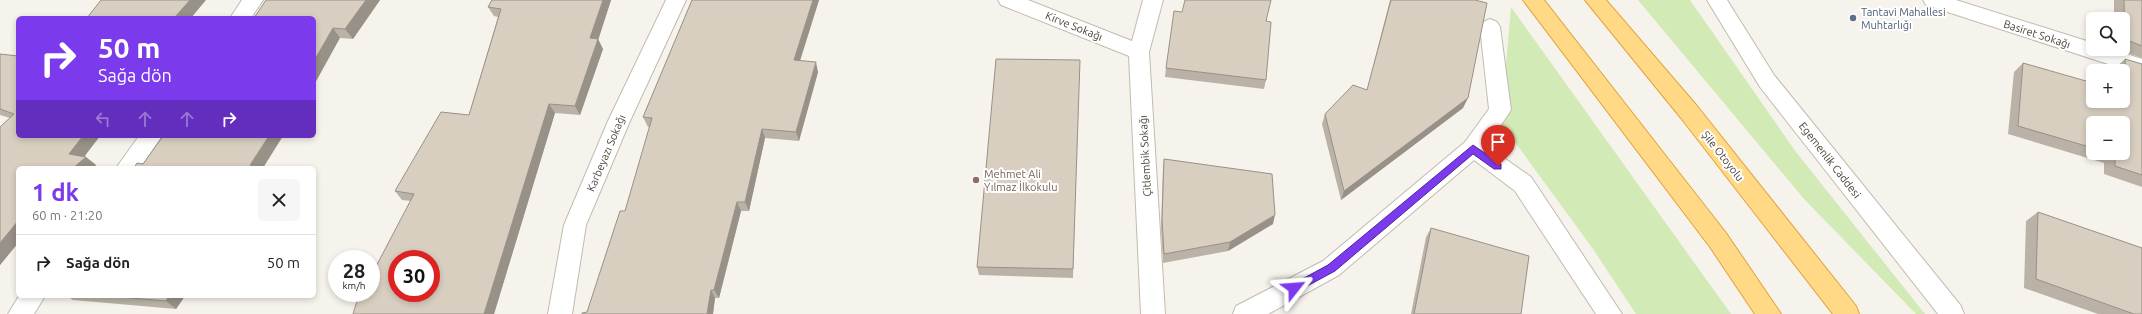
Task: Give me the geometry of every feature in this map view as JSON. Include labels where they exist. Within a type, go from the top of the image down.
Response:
[{"type":"highway","points":[[1534,0],[1718,240],[1769,314]]},
{"type":"highway","name":"Şile Otoyolu","points":[[1595,0],[1689,112],[1847,314]]},
{"type":"street","points":[[241,16],[253,0]]},
{"type":"street","name":"Karbeyazı Sokağı","points":[[560,314],[575,225],[620,121],[676,0]]},
{"type":"street","name":"Kirve Sokağı","points":[[1008,0],[1139,52]]},
{"type":"street","name":"Çitlembik Sokağı","points":[[1153,0],[1139,52],[1153,314]]},
{"type":"street","name":"Egemenlik Caddesi","points":[[1717,0],[1767,81],[1952,314]]},
{"type":"street","name":"Basiret Sokağı","points":[[1933,0],[2142,67]]},
{"type":"street","points":[[1245,314],[1331,268],[1473,148],[1500,110],[1490,27]]},
{"type":"street","points":[[128,166],[150,138]]},
{"type":"street","points":[[1473,148],[1523,184],[1610,314]]},
{"type":"street","points":[[20,314],[32,298]]},
{"type":"green space","points":[[1638,0],[1690,0],[1796,152],[1925,314],[1916,314],[1804,199]]},
{"type":"green space","points":[[1511,7],[1731,314],[1636,314],[1593,249],[1501,123]]},
{"type":"building","points":[[101,0],[190,0],[176,16],[89,16]]},
{"type":"building","points":[[266,0],[366,0],[345,29],[333,28],[316,58],[316,16],[255,16]]},
{"type":"building","points":[[492,0],[603,0],[590,38],[598,39],[575,106],[549,104],[484,314],[353,314],[357,302],[380,302],[380,259],[414,194],[395,191],[441,112],[469,115],[501,9],[488,7]]},
{"type":"building","points":[[692,0],[813,0],[794,60],[816,62],[796,132],[762,129],[745,202],[737,202],[714,290],[711,290],[707,314],[582,314],[587,312],[620,211],[625,211],[652,118],[643,117]]},
{"type":"building","points":[[1185,0],[1271,0],[1266,21],[1271,22],[1266,80],[1166,68],[1174,11],[1182,12]]},
{"type":"building","points":[[1391,0],[1475,0],[1487,3],[1468,98],[1344,191],[1325,114],[1353,85],[1367,90]]},
{"type":"building","points":[[2124,0],[2142,0],[2142,46],[2130,41],[2130,12],[2124,12]]},
{"type":"building","points":[[0,54],[16,56],[16,138],[81,138],[69,154],[86,157],[75,166],[16,166],[16,223],[0,243],[0,127],[14,114],[0,109]]},
{"type":"building","points":[[996,59],[1080,60],[1073,269],[977,267]]},
{"type":"building","points":[[2125,59],[2142,64],[2142,175],[2115,166],[2115,160],[2130,160],[2130,116],[2086,116],[2086,146],[2018,126],[2023,63],[2086,81],[2086,108],[2130,108],[2130,64],[2125,64]]},
{"type":"building","points":[[162,138],[268,138],[250,165],[254,166],[135,166],[137,163],[143,164]]},
{"type":"building","points":[[1164,159],[1272,174],[1275,215],[1230,242],[1164,254],[1162,219]]},
{"type":"building","points":[[2038,212],[2142,248],[2142,314],[2134,314],[2036,279]]},
{"type":"building","points":[[1431,228],[1529,256],[1521,314],[1414,314]]},
{"type":"building","points":[[131,298],[168,298],[166,301]]},
{"type":"place","name":"Tantavi Mahallesi Muhtarlığı","points":[[1853,18]]},
{"type":"place","name":"Mehmet Ali Yılmaz İlkokulu","points":[[976,180]]},
{"type":"route","points":[[1294,288],[1331,268],[1473,148],[1498,166]]}]
